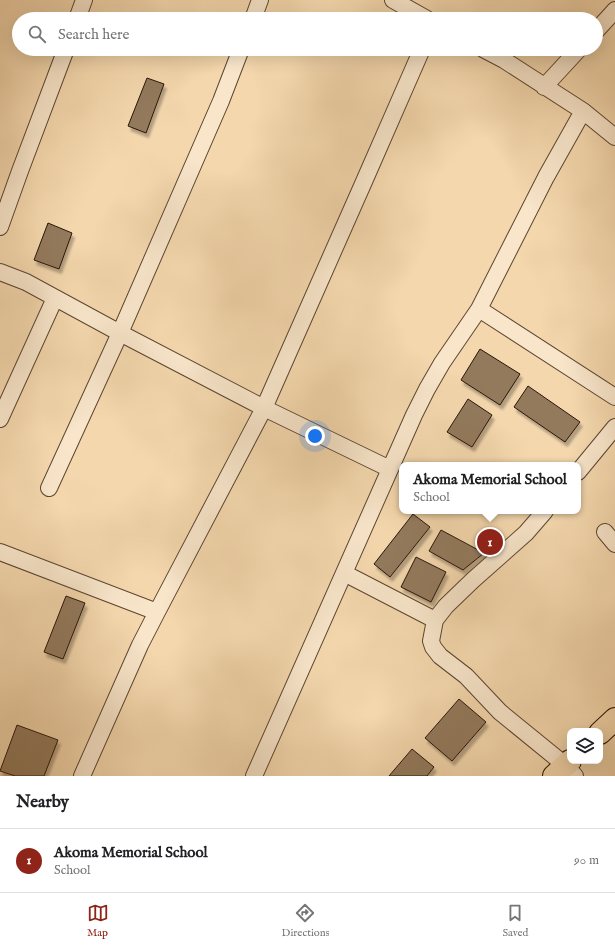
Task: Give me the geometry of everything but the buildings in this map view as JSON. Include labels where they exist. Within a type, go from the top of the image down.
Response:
[{"type":"main road","points":[[603,730],[615,719]]},
{"type":"street","points":[[80,12],[84,0]]},
{"type":"street","points":[[256,12],[260,0]]},
{"type":"street","points":[[393,0],[414,12]]},
{"type":"street","points":[[603,23],[615,10]]},
{"type":"street","points":[[0,227],[63,56]]},
{"type":"street","points":[[49,488],[120,333],[221,101],[238,56]]},
{"type":"street","points":[[82,776],[156,612],[264,408],[419,56]]},
{"type":"street","points":[[496,56],[583,111],[615,137]]},
{"type":"street","points":[[544,87],[573,56]]},
{"type":"street","points":[[254,776],[414,415],[442,364],[479,309],[546,177],[583,111]]},
{"type":"street","points":[[0,272],[26,282],[264,408],[390,469]]},
{"type":"street","points":[[0,419],[55,298]]},
{"type":"street","points":[[479,309],[615,397]]},
{"type":"street","points":[[581,468],[615,427]]},
{"type":"street","points":[[542,514],[526,533],[446,606],[435,620],[431,641],[433,647],[440,656],[466,676],[500,712],[566,770]]},
{"type":"street","points":[[604,532],[615,544]]},
{"type":"street","points":[[0,552],[156,612]]},
{"type":"street","points":[[344,573],[435,620]]},
{"type":"place","name":"Akoma Memorial School","points":[[490,542]]}]
